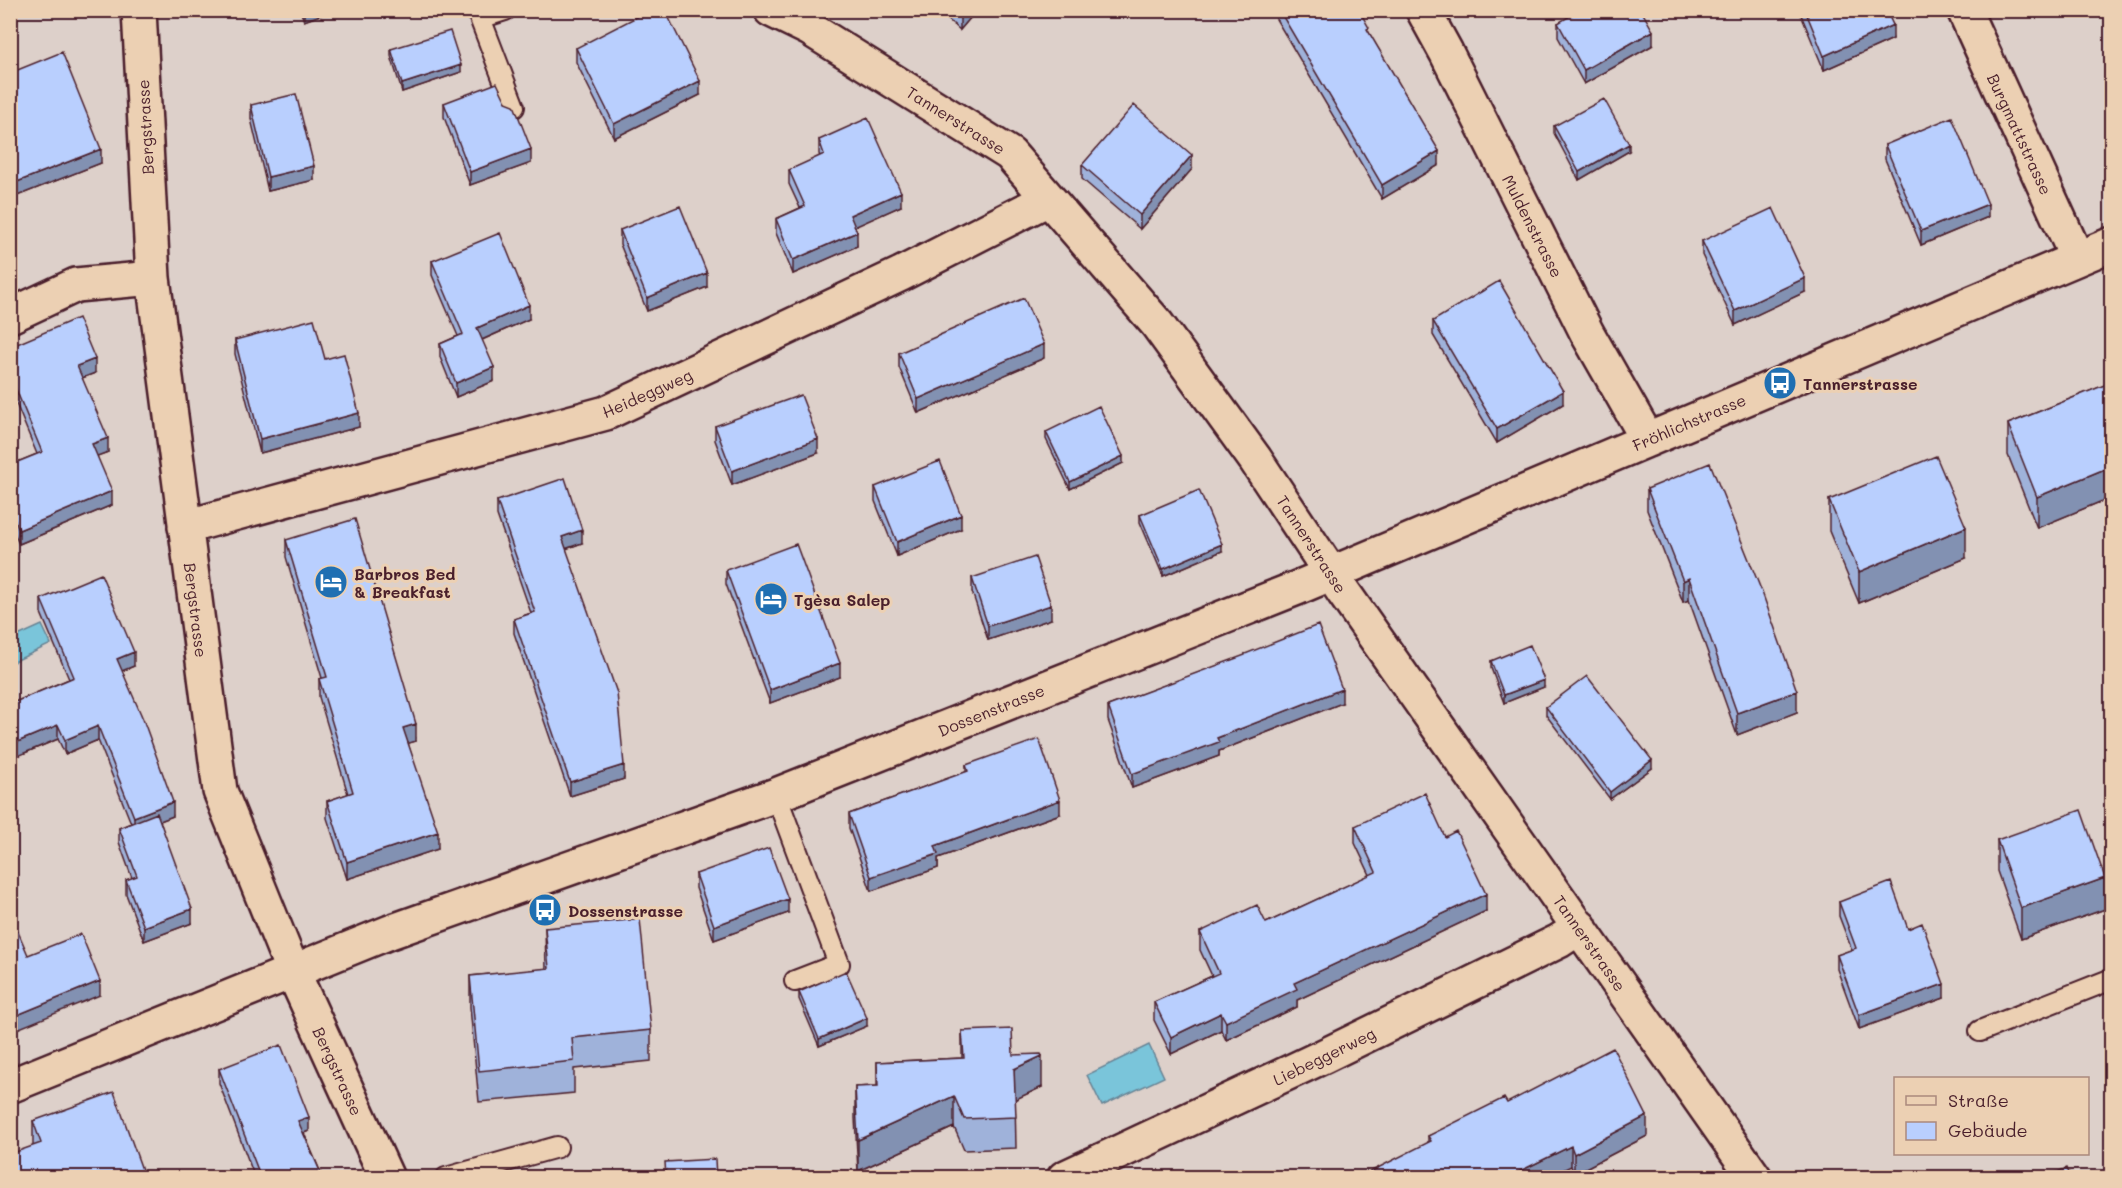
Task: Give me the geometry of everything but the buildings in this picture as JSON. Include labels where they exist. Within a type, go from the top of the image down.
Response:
[{"type":"street","name":"Bergstrasse","points":[[139,10],[153,278],[220,791],[293,972],[387,1178]]},
{"type":"street","name":"Tannerstrasse","points":[[771,10],[810,29],[1010,154],[1157,324],[1255,459],[1344,593],[1755,1178]]},
{"type":"street","name":"Muldenstrasse","points":[[1423,10],[1587,333],[1648,440]]},
{"type":"street","name":"Burgmattstrasse","points":[[1964,10],[2077,258]]},
{"type":"street","name":"Heideggweg","points":[[185,527],[606,413],[901,274],[1048,199]]},
{"type":"street","name":"Fröhlichstrasse","points":[[1332,574],[2112,244]]},
{"type":"street","points":[[10,316],[76,285],[153,278]]},
{"type":"street","name":"Dossenstrasse","points":[[10,1086],[390,932],[776,795],[1332,574]]},
{"type":"street","name":"Liebeggerweg","points":[[1064,1178],[1324,1056],[1559,941],[1580,927]]},
{"type":"lane","points":[[505,10],[480,18],[514,106]]},
{"type":"lane","points":[[776,795],[839,964],[795,981]]},
{"type":"lane","points":[[1980,1031],[2112,979]]},
{"type":"lane","points":[[446,1178],[557,1147]]},
{"type":"water","points":[[42,625],[51,644],[11,663],[11,639]]},
{"type":"water","points":[[1149,1045],[1164,1077],[1102,1106],[1087,1075]]},
{"type":"place","name":"Tannerstrasse","points":[[1780,383]]},
{"type":"place","name":"Barbros Bed & Breakfast","points":[[331,582]]},
{"type":"place","name":"Tgèsa Salep","points":[[771,599]]},
{"type":"place","name":"Dossenstrasse","points":[[545,910]]}]
